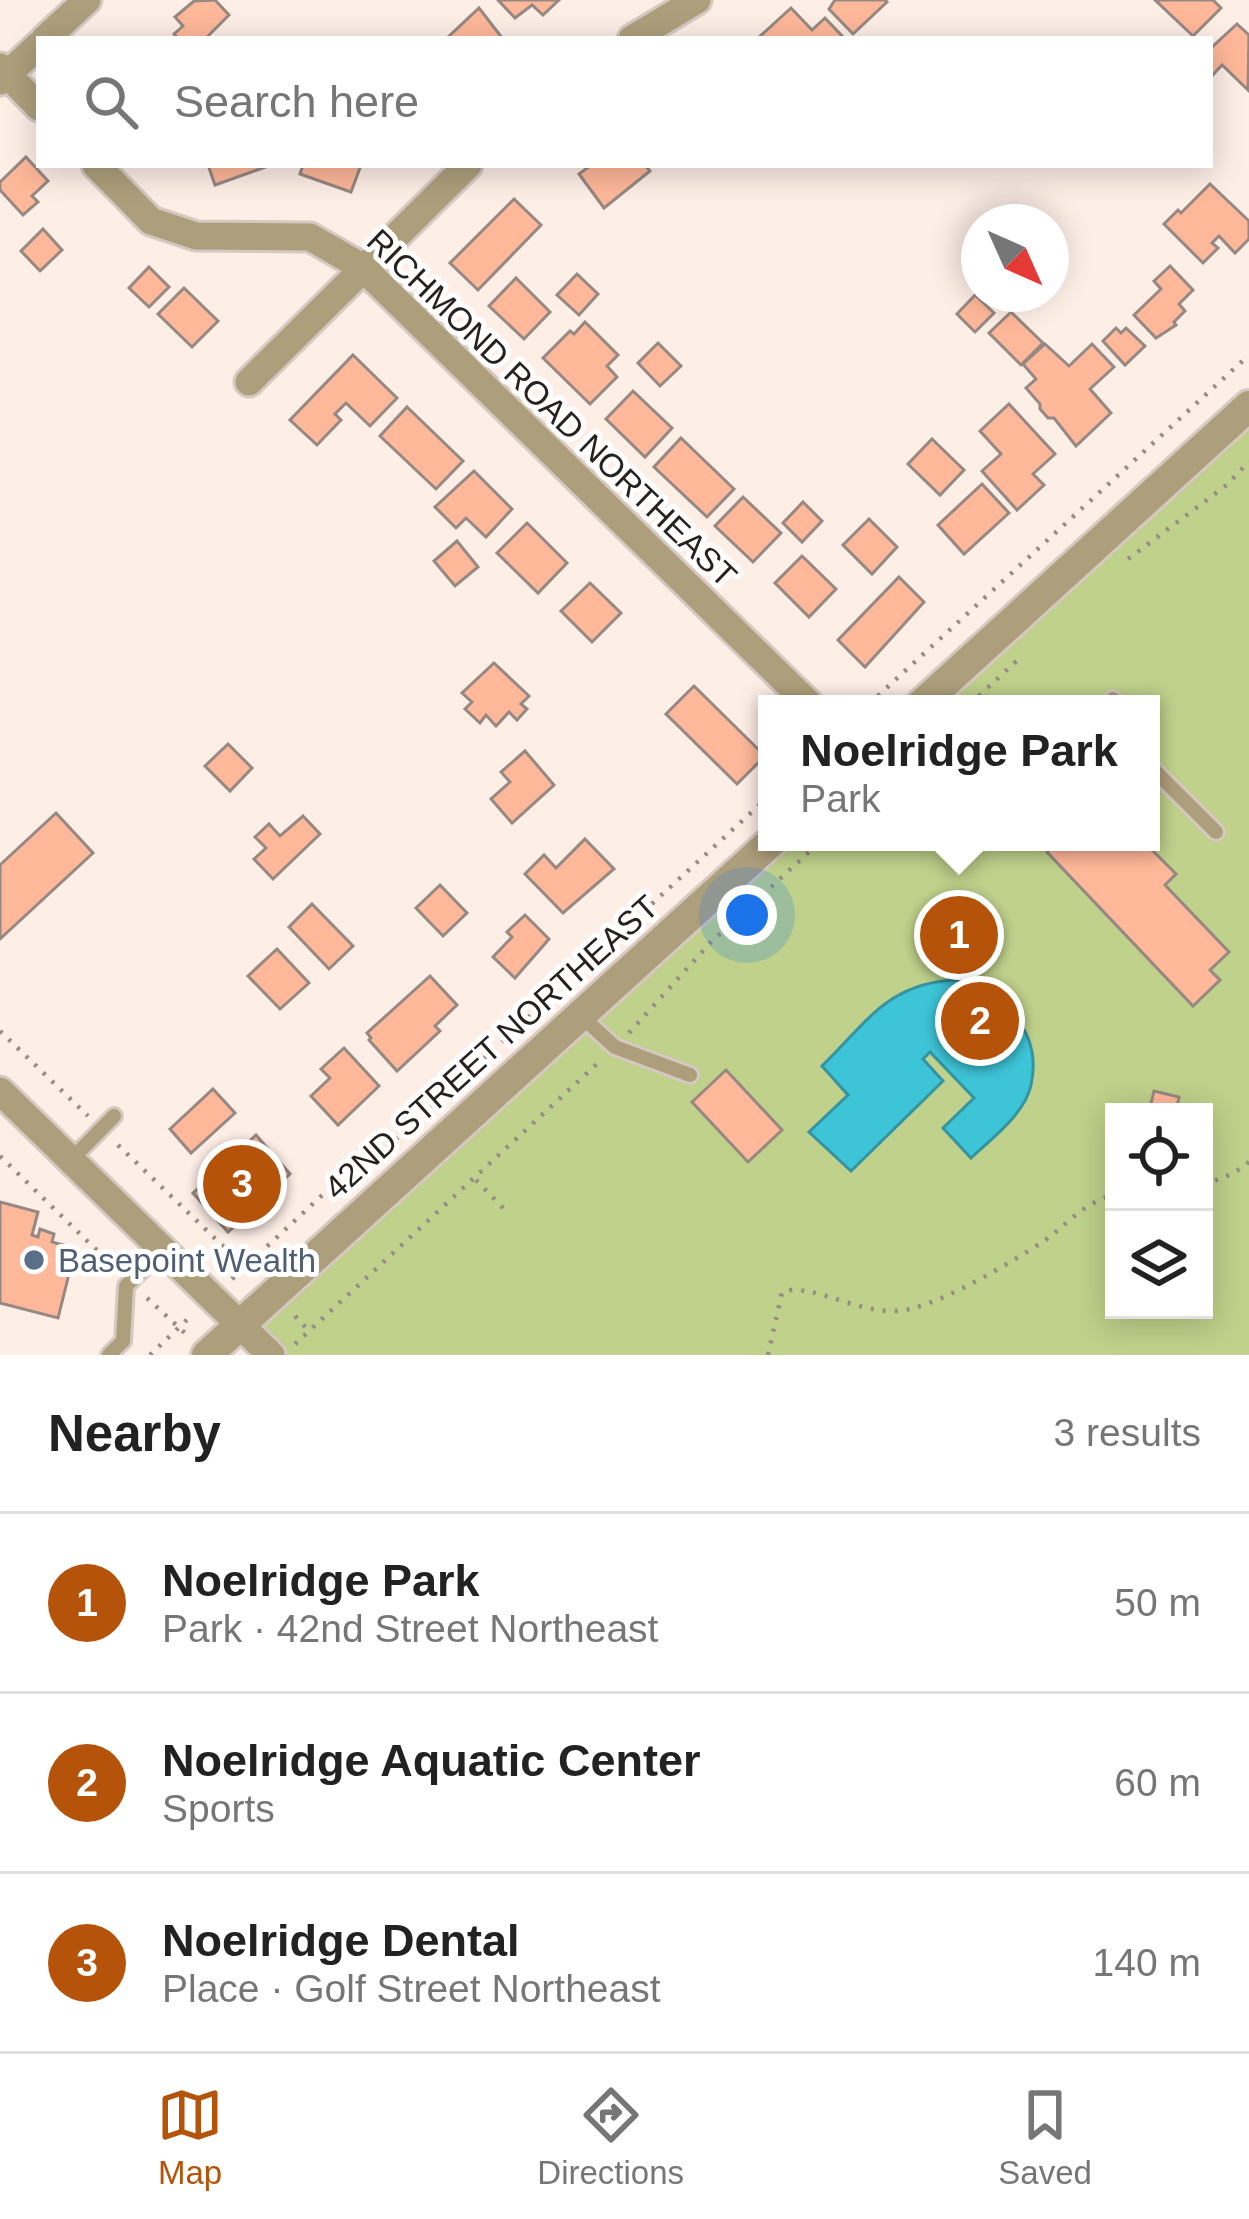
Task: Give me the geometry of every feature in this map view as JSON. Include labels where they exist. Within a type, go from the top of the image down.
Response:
[{"type":"street","points":[[48,36],[87,0]]},
{"type":"street","points":[[637,36],[697,0]]},
{"type":"street","points":[[36,47],[2,74],[36,104]]},
{"type":"street","name":"RICHMOND ROAD NORTHEAST","points":[[99,168],[152,221],[196,236],[310,237],[362,267],[800,695]]},
{"type":"street","points":[[249,382],[464,168]]},
{"type":"street","points":[[932,695],[1249,406]]},
{"type":"street","name":"42ND STREET NORTHEAST","points":[[201,1349],[240,1324],[760,851]]},
{"type":"street","points":[[0,1091],[240,1324],[283,1350]]},
{"type":"lane","points":[[1160,775],[1216,832]]},
{"type":"lane","points":[[580,1015],[615,1047],[690,1075]]},
{"type":"lane","points":[[71,1160],[114,1116]]},
{"type":"lane","points":[[109,1355],[123,1341],[126,1286],[163,1249]]},
{"type":"path","points":[[878,695],[1249,355]]},
{"type":"path","points":[[1121,564],[1228,484],[1249,461]]},
{"type":"path","points":[[980,695],[1037,642]]},
{"type":"path","points":[[228,1283],[346,1173],[382,1152],[758,806]]},
{"type":"path","points":[[283,1350],[476,1180],[615,1047],[711,942],[810,851]]},
{"type":"path","points":[[0,1031],[244,1268]]},
{"type":"path","points":[[0,1156],[201,1349]]},
{"type":"path","points":[[1213,1181],[1249,1162]]},
{"type":"path","points":[[476,1180],[509,1214]]},
{"type":"path","points":[[768,1355],[782,1292],[795,1287],[868,1311],[916,1308],[1043,1241],[1088,1204],[1105,1198]]},
{"type":"path","points":[[150,1355],[196,1311]]},
{"type":"path","points":[[295,1316],[309,1331]]},
{"type":"green space","points":[[1249,406],[1249,1355],[271,1355],[240,1324],[761,851],[1160,851],[1160,695],[932,695]]},
{"type":"water","points":[[957,980],[1004,1005],[1025,1032],[1033,1066],[1028,1096],[1007,1125],[971,1158],[943,1128],[974,1098],[930,1052],[923,1059],[943,1081],[851,1171],[809,1132],[848,1095],[822,1066],[896,996],[934,982]]},
{"type":"building","points":[[215,0],[229,15],[208,36],[176,36],[183,26],[175,17],[194,1]]},
{"type":"building","points":[[498,0],[559,0],[543,15],[532,5],[515,18]]},
{"type":"building","points":[[835,0],[887,2],[853,34],[829,9]]},
{"type":"building","points":[[1155,0],[1213,0],[1221,8],[1193,36]]},
{"type":"building","points":[[479,8],[501,36],[449,36]]},
{"type":"building","points":[[791,8],[812,30],[825,18],[842,36],[760,36]]},
{"type":"building","points":[[1237,24],[1249,35],[1248,90],[1222,65],[1213,75],[1213,46]]},
{"type":"building","points":[[26,157],[48,181],[32,196],[38,202],[23,215],[0,190],[0,182]]},
{"type":"building","points":[[209,168],[263,168],[215,185]]},
{"type":"building","points":[[302,168],[360,168],[351,192],[300,174]]},
{"type":"building","points":[[587,168],[650,171],[604,208],[579,174]]},
{"type":"building","points":[[1210,184],[1249,221],[1249,239],[1235,253],[1219,236],[1212,243],[1218,248],[1203,263],[1164,224]]},
{"type":"building","points":[[514,199],[541,225],[478,290],[450,263]]},
{"type":"building","points":[[43,229],[62,250],[40,271],[21,251]]},
{"type":"building","points":[[1170,266],[1193,290],[1179,304],[1185,311],[1176,325],[1156,338],[1134,315],[1161,289],[1154,281]]},
{"type":"building","points":[[149,267],[169,287],[149,307],[129,288]]},
{"type":"building","points":[[577,274],[598,294],[579,315],[557,295]]},
{"type":"building","points":[[516,278],[550,312],[524,339],[489,306]]},
{"type":"building","points":[[184,288],[218,321],[192,347],[158,314]]},
{"type":"building","points":[[961,310],[994,313],[975,332],[957,314]]},
{"type":"building","points":[[1011,312],[1043,343],[1021,365],[989,333]]},
{"type":"building","points":[[585,322],[618,355],[607,366],[617,377],[590,404],[543,358]]},
{"type":"building","points":[[1116,328],[1121,333],[1126,328],[1145,346],[1125,365],[1103,341]]},
{"type":"building","points":[[658,343],[681,366],[660,386],[638,363]]},
{"type":"building","points":[[1045,344],[1069,366],[1092,344],[1114,367],[1090,389],[1111,413],[1076,446],[1026,388],[1036,379],[1023,364]]},
{"type":"building","points":[[353,355],[397,398],[370,426],[346,403],[335,414],[341,420],[317,445],[290,420]]},
{"type":"building","points":[[633,391],[672,428],[645,457],[606,419]]},
{"type":"building","points":[[1009,404],[1055,454],[1033,474],[1044,485],[1017,510],[982,471],[1001,454],[980,431]]},
{"type":"building","points":[[407,407],[463,461],[436,489],[380,436]]},
{"type":"building","points":[[681,438],[734,489],[707,517],[654,467]]},
{"type":"building","points":[[932,439],[964,470],[940,495],[908,464]]},
{"type":"building","points":[[474,471],[512,509],[486,537],[466,518],[456,528],[435,507]]},
{"type":"building","points":[[982,484],[1009,513],[964,554],[938,525]]},
{"type":"building","points":[[743,497],[781,533],[753,562],[715,526]]},
{"type":"building","points":[[803,502],[822,521],[802,542],[783,523]]},
{"type":"building","points":[[869,519],[897,547],[872,574],[843,545]]},
{"type":"building","points":[[527,523],[567,563],[538,593],[497,553]]},
{"type":"building","points":[[457,541],[478,567],[455,586],[434,561]]},
{"type":"building","points":[[802,556],[836,589],[809,617],[775,583]]},
{"type":"building","points":[[899,577],[924,602],[865,667],[838,640]]},
{"type":"building","points":[[590,583],[621,613],[592,642],[561,611]]},
{"type":"building","points":[[494,663],[529,696],[521,704],[527,709],[517,720],[509,712],[496,726],[486,715],[480,723],[465,709],[472,702],[462,693]]},
{"type":"building","points":[[694,686],[758,749],[758,763],[737,784],[666,714]]},
{"type":"building","points":[[228,744],[252,768],[230,791],[205,766]]},
{"type":"building","points":[[525,751],[554,785],[512,823],[491,799],[510,782],[501,772]]},
{"type":"building","points":[[56,813],[93,853],[0,939],[0,865]]},
{"type":"building","points":[[303,816],[320,834],[273,879],[254,859],[266,848],[255,837],[269,824],[280,836]]},
{"type":"building","points":[[585,839],[614,869],[563,913],[525,874],[544,855],[556,868]]},
{"type":"building","points":[[1153,851],[1176,874],[1165,885],[1229,952],[1210,970],[1220,980],[1193,1006],[1047,852]]},
{"type":"building","points":[[440,885],[467,913],[443,936],[416,908]]},
{"type":"building","points":[[312,904],[353,946],[329,969],[289,927]]},
{"type":"building","points":[[525,915],[549,939],[515,978],[493,957],[512,937],[507,932]]},
{"type":"building","points":[[277,949],[309,983],[280,1009],[248,976]]},
{"type":"building","points":[[430,976],[457,1005],[435,1026],[440,1031],[397,1071],[367,1033]]},
{"type":"building","points":[[344,1048],[379,1086],[338,1125],[311,1096],[330,1078],[321,1069]]},
{"type":"building","points":[[726,1070],[782,1130],[748,1162],[692,1102]]},
{"type":"building","points":[[213,1089],[235,1113],[191,1153],[170,1129]]},
{"type":"building","points":[[1154,1091],[1179,1097],[1178,1103],[1151,1103]]},
{"type":"building","points":[[256,1135],[290,1174],[228,1232],[193,1193]]},
{"type":"building","name":"Basepoint Wealth","points":[[0,1202],[38,1212],[32,1235],[38,1237],[40,1229],[54,1234],[52,1242],[71,1247],[58,1318],[0,1303]]},
{"type":"place","name":"Noelridge Park","points":[[959,935]]},
{"type":"place","name":"Noelridge Aquatic Center","points":[[980,1021]]},
{"type":"place","name":"Noelridge Dental","points":[[242,1184]]},
{"type":"place","name":"Basepoint Wealth","points":[[34,1260]]}]
